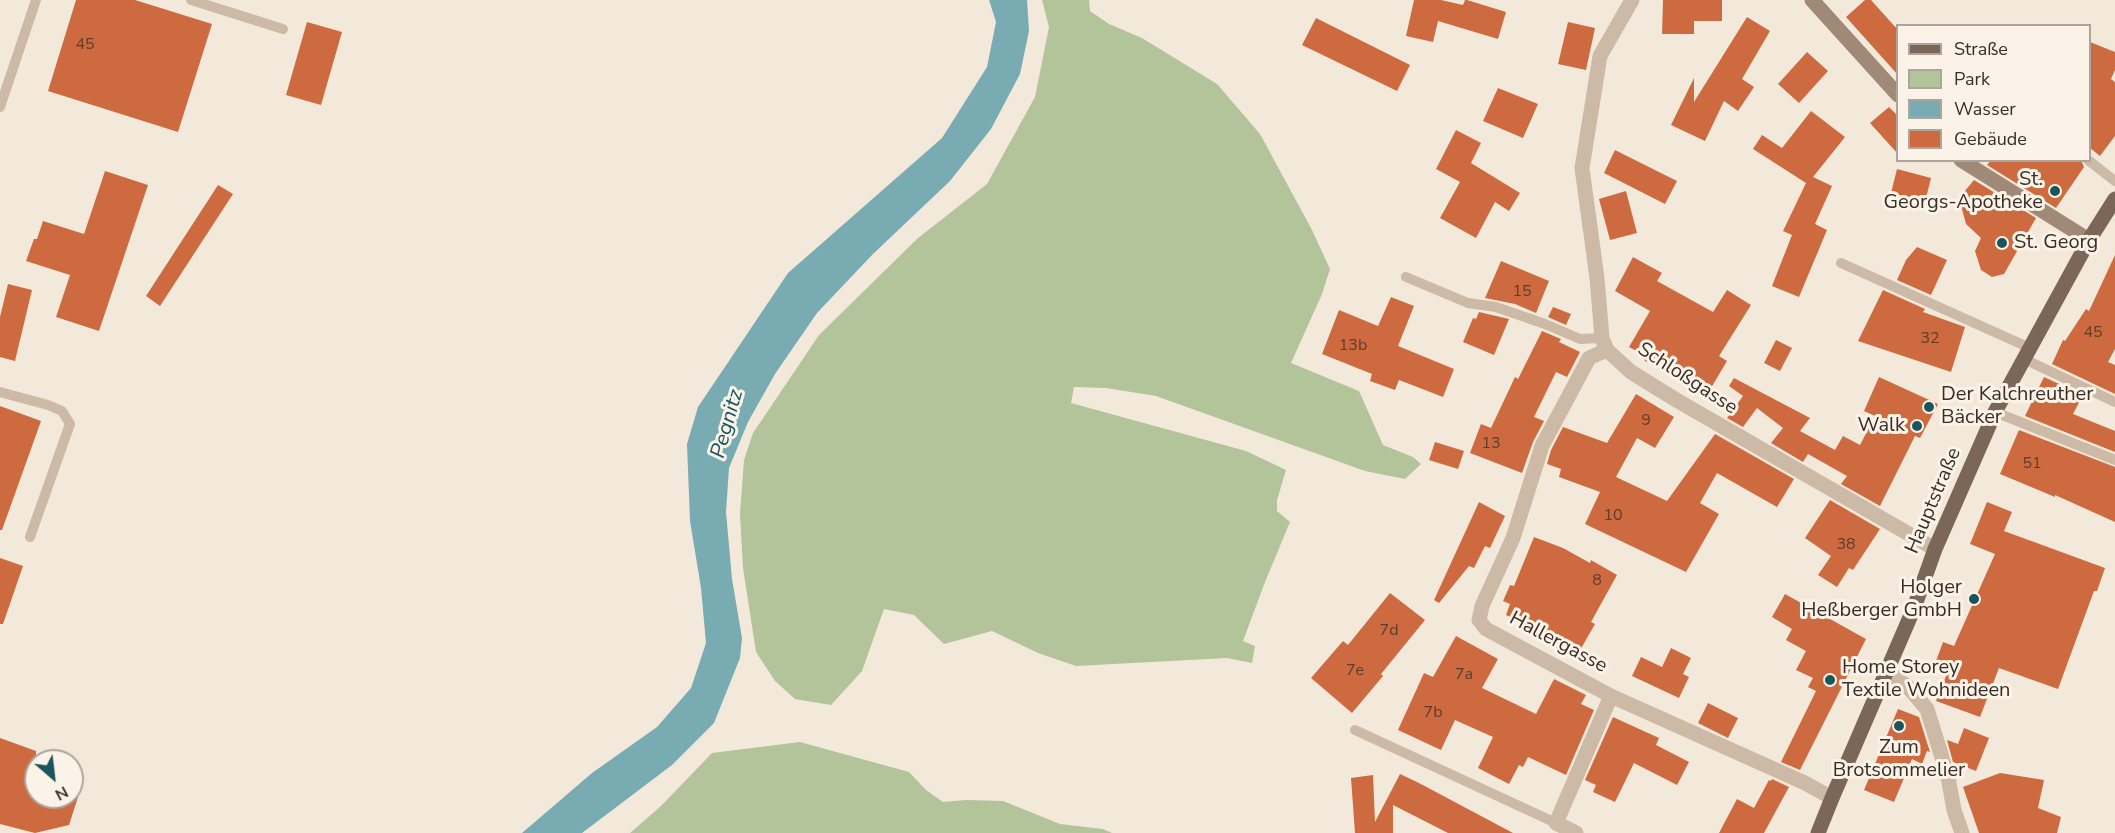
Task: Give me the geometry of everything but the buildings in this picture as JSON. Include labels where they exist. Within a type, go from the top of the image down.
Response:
[{"type":"main road","points":[[1812,0],[1896,93]]},
{"type":"main road","points":[[1964,162],[2089,240]]},
{"type":"main road","name":"Hauptstraße","points":[[1820,833],[1832,798],[1887,671],[1935,549],[1995,412],[2089,240],[2115,199]]},
{"type":"street","points":[[1604,344],[1582,168],[1600,56],[1632,0]]},
{"type":"street","name":"Schloßgasse","points":[[1604,344],[1632,372],[1678,401],[1935,549]]},
{"type":"street","name":"Hallergasse","points":[[1604,344],[1589,358],[1542,446],[1513,538],[1482,606],[1479,620],[1486,629],[1611,696],[1805,783],[1832,798]]},
{"type":"street","points":[[1887,671],[1909,688],[1927,709],[1962,833]]},
{"type":"street","points":[[1576,833],[1556,823],[1611,696]]},
{"type":"lane","points":[[0,106],[36,0]]},
{"type":"lane","points":[[191,0],[283,29]]},
{"type":"lane","points":[[2091,162],[2115,181]]},
{"type":"lane","points":[[1841,262],[2027,353],[2115,402]]},
{"type":"lane","points":[[1406,277],[1468,303],[1496,307],[1580,339],[1604,344]]},
{"type":"lane","points":[[0,392],[62,411],[70,424],[30,537]]},
{"type":"lane","points":[[1995,412],[2115,460]]},
{"type":"lane","points":[[1355,730],[1556,823]]},
{"type":"green space","points":[[1042,0],[1089,0],[1090,11],[1109,24],[1142,38],[1217,84],[1260,134],[1312,230],[1330,269],[1322,294],[1291,363],[1359,391],[1383,445],[1413,457],[1421,464],[1405,479],[1365,471],[1156,396],[1106,388],[1074,387],[1071,403],[1246,451],[1286,470],[1277,500],[1277,511],[1290,522],[1243,641],[1255,646],[1252,663],[1227,658],[1076,666],[1038,653],[992,631],[944,644],[914,615],[884,609],[862,671],[831,705],[795,699],[775,681],[756,652],[743,568],[740,514],[744,460],[753,433],[819,335],[918,238],[987,184],[1035,97],[1049,27]]},
{"type":"green space","points":[[800,742],[909,772],[926,790],[943,802],[1003,801],[1060,824],[1103,829],[1112,833],[630,833],[661,806],[712,753]]},
{"type":"water","name":"Pegnitz","points":[[989,0],[1027,0],[1029,31],[1020,74],[991,129],[950,181],[873,254],[817,313],[775,374],[748,422],[729,468],[726,512],[732,579],[742,638],[740,658],[714,723],[672,765],[582,833],[522,833],[592,773],[657,727],[691,688],[706,643],[701,588],[690,521],[687,444],[698,407],[788,273],[942,138],[987,67],[996,22]]},
{"type":"place","name":"St. Georgs-Apotheke","points":[[2055,191]]},
{"type":"place","name":"St. Georg","points":[[2002,243]]},
{"type":"place","name":"Der Kalchreuther Bäcker","points":[[1929,407]]},
{"type":"place","name":"Walk","points":[[1917,426]]},
{"type":"place","name":"Holger Heßberger GmbH","points":[[1974,599]]},
{"type":"place","name":"Home Storey Textile Wohnideen","points":[[1830,680]]},
{"type":"place","name":"Zum Brotsommelier","points":[[1899,726]]}]
